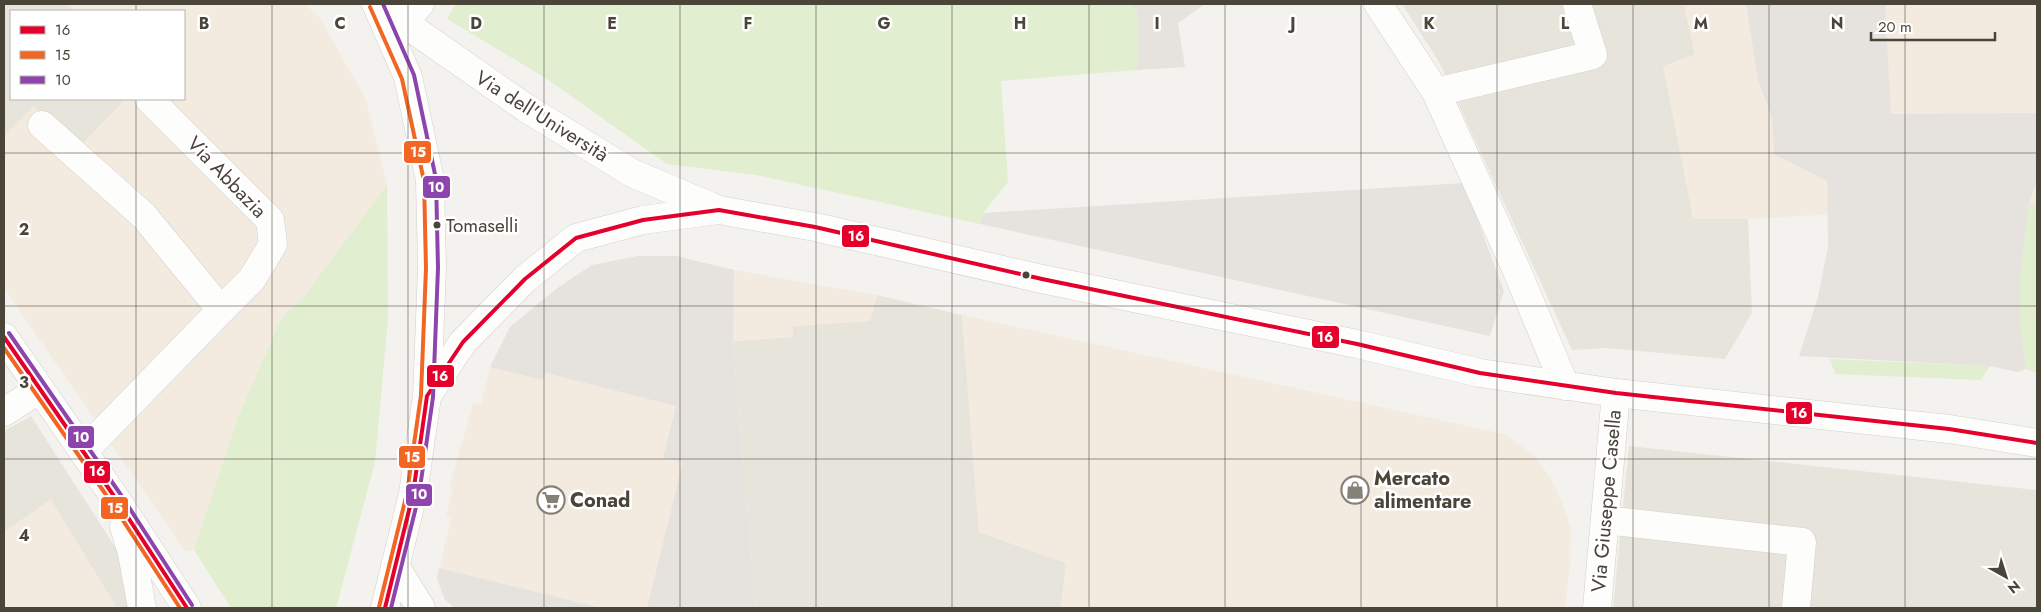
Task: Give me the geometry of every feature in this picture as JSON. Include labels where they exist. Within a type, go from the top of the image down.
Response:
[{"type":"street","points":[[376,4],[408,77],[430,180],[432,268],[427,396],[413,494],[385,608]]},
{"type":"street","name":"Via dell'Università","points":[[376,4],[412,14],[526,108],[632,173],[719,210],[815,227],[1042,279],[1357,344],[1480,373],[1616,393],[1948,429],[2037,443]]},
{"type":"street","points":[[1378,4],[1436,92],[1517,271],[1566,386]]},
{"type":"street","points":[[1436,92],[1592,55],[1577,4]]},
{"type":"street","name":"Via Abbazia","points":[[84,452],[252,279],[273,244],[270,220],[151,100]]},
{"type":"street","points":[[42,124],[144,216],[221,310]]},
{"type":"street","name":"Via dell'Università","points":[[427,396],[463,342],[525,279],[576,238],[642,220],[719,210]]},
{"type":"street","points":[[4,337],[116,499],[187,608]]},
{"type":"street","points":[[4,412],[40,389]]},
{"type":"street","name":"Via Giuseppe Casella","points":[[1597,608],[1616,393]]},
{"type":"street","points":[[116,499],[132,553],[139,606]]},
{"type":"street","points":[[1605,520],[1802,542],[1796,608]]},
{"type":"street","points":[[395,566],[421,608]]},
{"type":"shaded area","points":[[4,4],[67,4],[72,10],[10,10],[10,100],[125,100],[78,149],[4,136]]},
{"type":"shaded area","points":[[67,4],[305,4],[319,17],[366,99],[387,185],[302,299],[282,317],[238,417],[194,550],[185,551],[4,288],[4,136],[34,106],[78,148],[125,100],[185,100],[185,10],[72,10]]},
{"type":"shaded area","points":[[1131,4],[1205,4],[1178,23],[1185,67],[1137,70],[1138,12]]},
{"type":"shaded area","points":[[1402,4],[1684,4],[1695,54],[1693,219],[1748,219],[1752,313],[1725,359],[1607,348],[1572,350],[1439,62]]},
{"type":"shaded area","points":[[1684,4],[2037,4],[2037,203],[1748,219],[1693,219],[1663,66],[1695,54]]},
{"type":"shaded area","points":[[1746,4],[1885,4],[1891,114],[2037,113],[2037,181],[2029,203],[2020,279],[2020,324],[2026,369],[2018,372],[1990,366],[1799,356],[1818,297],[1828,247],[1827,181],[1774,154],[1772,118],[1758,80]]},
{"type":"shaded area","points":[[1464,183],[1504,291],[1490,336],[980,224],[983,213]]},
{"type":"shaded area","points":[[638,256],[676,256],[734,270],[877,295],[870,321],[793,326],[793,337],[733,341],[756,608],[455,608],[445,600],[437,579],[451,518],[446,516],[453,486],[450,485],[473,403],[481,404],[490,367],[510,327],[556,289],[592,265]]},
{"type":"shaded area","points":[[638,256],[676,256],[734,270],[733,341],[756,608],[647,608],[683,462],[663,458],[676,406],[546,373],[543,380],[490,367],[510,327],[556,289],[592,265]]},
{"type":"shaded area","points":[[877,295],[962,315],[979,532],[1066,563],[1061,608],[756,608],[733,341],[793,337],[792,326],[870,321]]},
{"type":"shaded area","name":"Mercato alimentare","points":[[962,315],[1504,434],[1535,456],[1551,479],[1561,500],[1571,529],[1570,565],[1565,608],[1061,608],[1066,563],[979,532]]},
{"type":"shaded area","points":[[31,416],[154,608],[4,608],[4,431]]},
{"type":"shaded area","points":[[1629,446],[2037,490],[2037,608],[1613,608]]},
{"type":"shaded area","points":[[51,499],[117,608],[4,608],[4,532]]},
{"type":"shaded area","points":[[439,568],[601,608],[455,608],[445,600],[437,579]]},
{"type":"green space","points":[[456,4],[1131,4],[1138,12],[1137,70],[1001,81],[1008,182],[983,213],[980,224],[756,175],[667,164],[547,79],[447,19]]},
{"type":"green space","points":[[387,185],[388,319],[375,462],[336,608],[231,608],[194,550],[238,417],[282,317],[302,299]]},
{"type":"green space","points":[[2029,203],[2037,203],[2037,373],[2026,369],[2020,324],[2020,279]]},
{"type":"green space","points":[[1830,359],[1990,366],[1981,380],[1835,374]]},
{"type":"transit line","name":"10","points":[[383,4],[414,75],[436,179],[438,268],[433,397],[419,495],[391,608]]},
{"type":"transit line","name":"15","points":[[370,7],[402,79],[424,181],[426,268],[421,395],[407,493],[379,607]]},
{"type":"transit line","name":"16","points":[[385,608],[413,494],[427,396],[463,342],[525,279],[576,238],[643,220],[719,210],[815,227],[1042,279],[1357,344],[1480,373],[1616,393],[1949,429],[2037,443]]},
{"type":"transit line","name":"10","points":[[9,333],[121,495],[192,605]]},
{"type":"transit line","name":"16","points":[[4,337],[116,499],[187,608]]},
{"type":"transit line","name":"15","points":[[4,348],[111,502],[180,608]]},
{"type":"place","name":"Tomaselli","points":[[437,225]]},
{"type":"place","name":"Mercato alimentare","points":[[1355,490]]},
{"type":"place","name":"Conad","points":[[551,500]]}]
